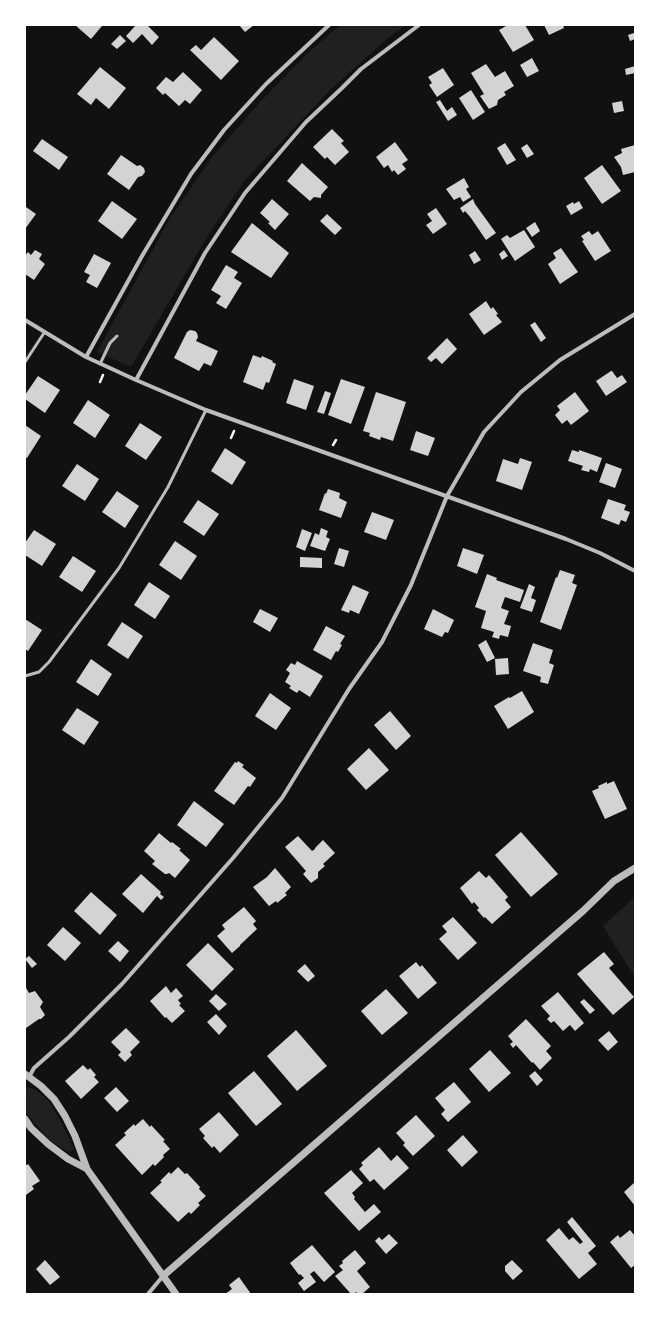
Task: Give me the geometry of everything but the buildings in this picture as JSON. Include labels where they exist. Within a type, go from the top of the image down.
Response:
[{"type":"street","points":[[86,358],[142,256],[190,174],[224,130],[266,84],[329,25]]},
{"type":"street","points":[[136,380],[205,253],[245,193],[306,122],[361,69],[420,25]]},
{"type":"street","points":[[176,1294],[87,1169],[66,1116],[54,1099],[27,1076],[122,984],[233,858],[282,798],[349,689],[382,642],[411,585],[446,496],[484,432],[521,392],[560,360],[635,314]]},
{"type":"street","points":[[25,320],[86,358],[206,410],[576,543],[635,571]]},
{"type":"street","points":[[148,1294],[164,1276],[589,905],[614,881],[635,868]]},
{"type":"street","points":[[25,1119],[31,1128],[48,1144],[68,1159],[87,1169]]},
{"type":"lane","points":[[25,362],[44,333]]},
{"type":"lane","points":[[100,364],[110,343],[117,336]]},
{"type":"lane","points":[[25,676],[39,672],[49,662],[119,568],[168,487],[206,410]]},
{"type":"shaded area","points":[[340,25],[406,25],[389,37],[331,89],[245,180],[207,237],[131,367],[97,352],[170,218],[212,157],[260,102],[310,51]]},
{"type":"shaded area","points":[[635,897],[635,978],[603,926]]},
{"type":"shaded area","points":[[27,1087],[36,1090],[49,1101],[74,1149],[69,1152],[50,1141],[26,1113],[25,1088]]}]
